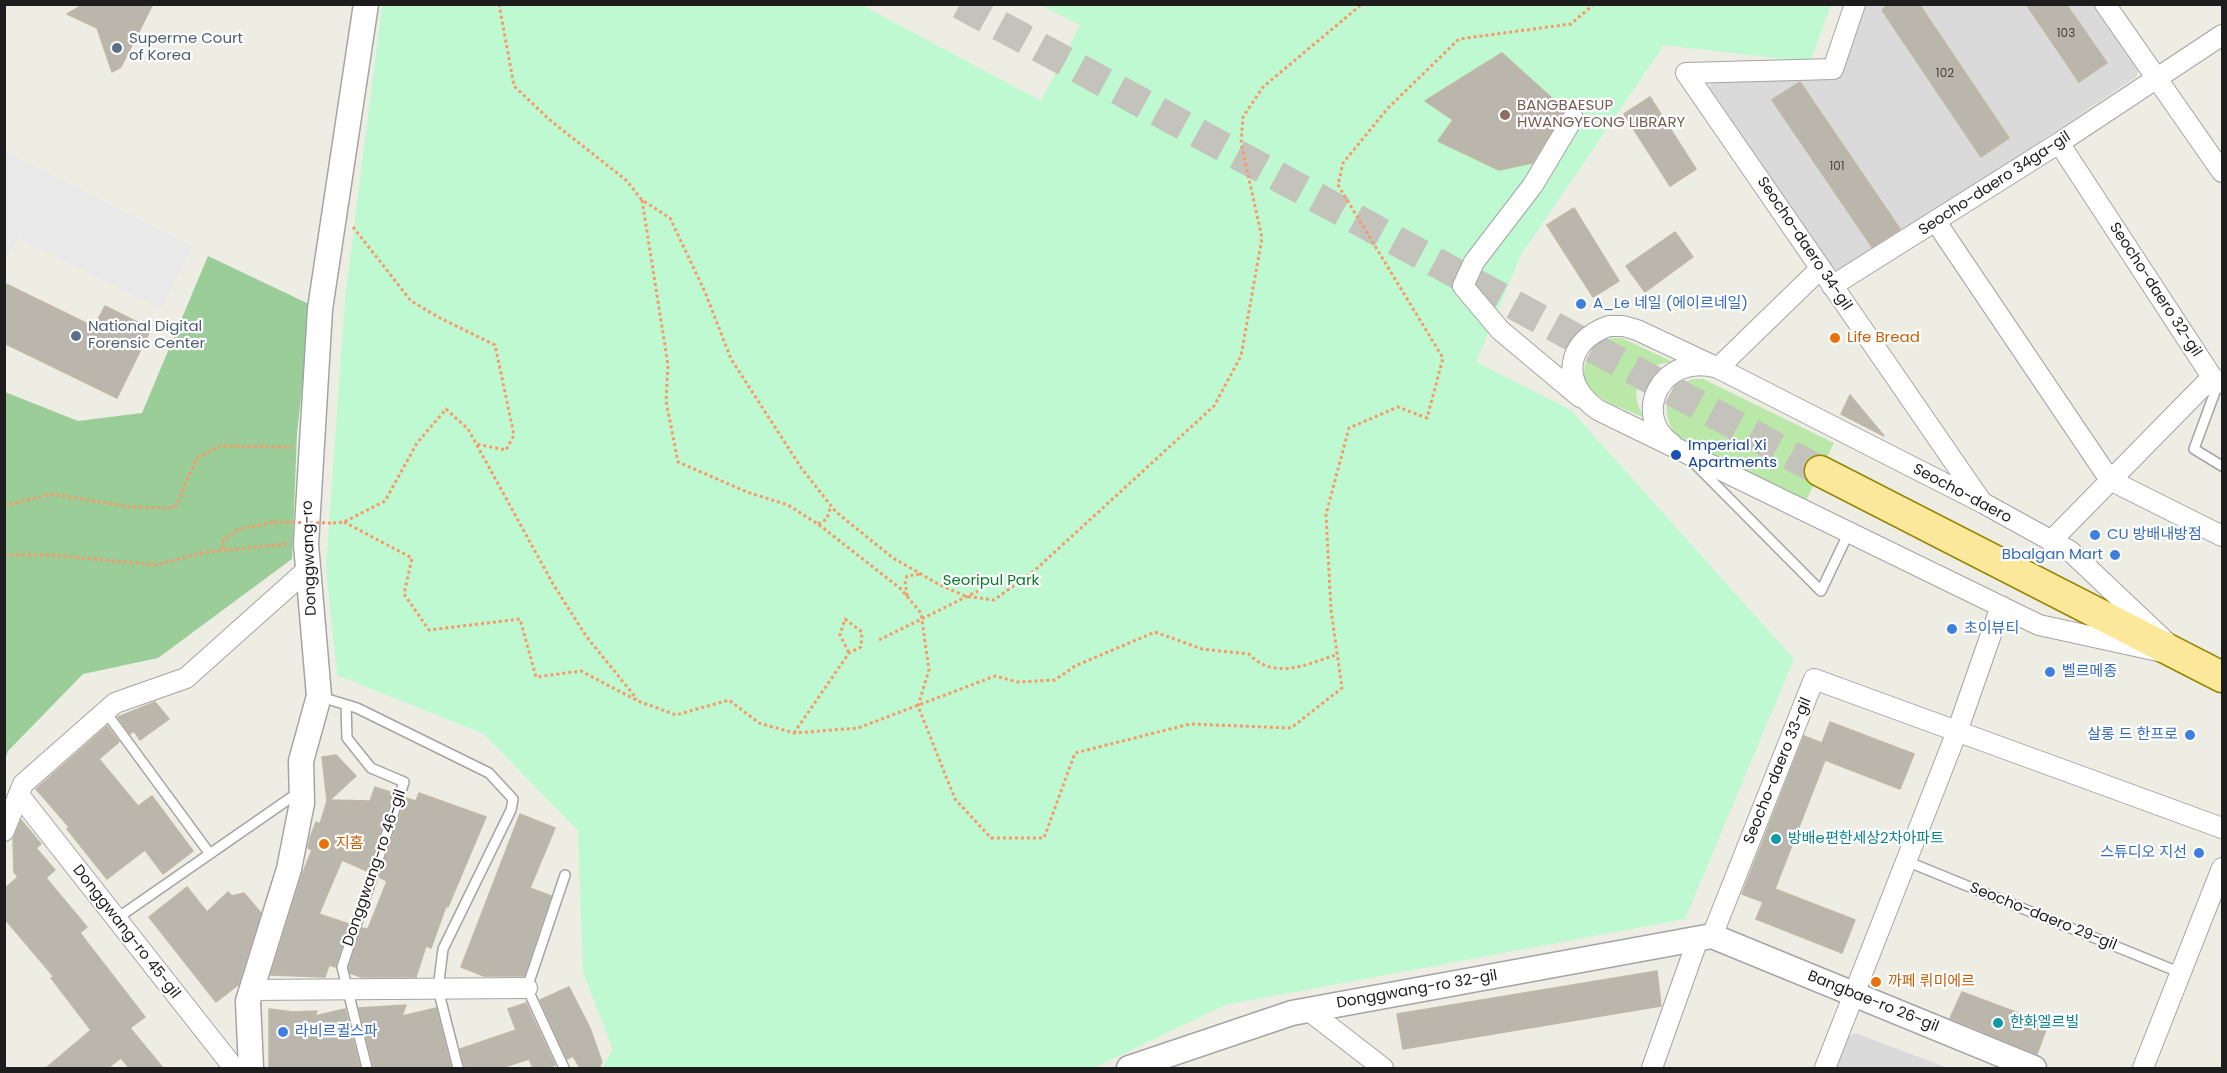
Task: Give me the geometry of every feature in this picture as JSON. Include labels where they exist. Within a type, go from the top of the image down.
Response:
[{"type":"main road","name":"Seocho-daero","points":[[1820,471],[2223,678]]},
{"type":"street","name":"Donggwang-ro","points":[[251,1068],[248,1001],[289,869],[302,803],[302,761],[318,696],[306,544],[320,309],[366,4]]},
{"type":"street","name":"Seocho-daero 34-gil","points":[[1855,4],[1833,69],[1686,73],[1983,503]]},
{"type":"street","points":[[2105,4],[2223,172]]},
{"type":"street","name":"Seocho-daero 34ga-gil","points":[[1832,286],[1936,222],[2223,35]]},
{"type":"street","points":[[1573,118],[1533,185],[1474,262],[1463,286],[1500,330],[1586,402]]},
{"type":"street","name":"Seocho-daero 32-gil","points":[[2059,143],[2218,380]]},
{"type":"street","points":[[1936,222],[2110,480],[2223,537]]},
{"type":"street","points":[[1718,368],[1821,268]]},
{"type":"street","name":"Seocho-daero","points":[[1609,326],[1623,326],[1637,330],[1718,368],[1983,503],[2070,551],[2181,656],[2039,625],[1598,410],[1586,402],[1578,391],[1572,364],[1585,339],[1596,330],[1609,326]]},
{"type":"street","name":"Seocho-daero","points":[[1679,448],[1667,441],[1659,430],[1654,416],[1654,402],[1658,389],[1666,377],[1690,364],[1718,368]]},
{"type":"street","points":[[2051,541],[2110,480],[2218,380]]},
{"type":"street","points":[[4,831],[23,784],[105,711],[115,703],[186,678],[308,569]]},
{"type":"street","points":[[1825,1068],[1958,729],[2001,606]]},
{"type":"street","name":"Seocho-daero 33-gil","points":[[1705,938],[1814,679],[1958,729]]},
{"type":"street","points":[[1958,729],[2223,828]]},
{"type":"street","name":"Donggwang-ro 45-gil","points":[[18,795],[234,1068]]},
{"type":"street","points":[[2143,1068],[2223,868]]},
{"type":"street","points":[[1652,1068],[1705,938]]},
{"type":"street","name":"Bangbae-ro 26-gil","points":[[1705,938],[1854,994],[2034,1068]]},
{"type":"street","name":"Donggwang-ro 32-gil","points":[[1129,1068],[1292,1013],[1705,938]]},
{"type":"street","points":[[251,990],[527,988]]},
{"type":"street","points":[[1308,1010],[1383,1068]]},
{"type":"lane","points":[[2218,380],[2194,449],[2223,466]]},
{"type":"lane","name":"Seocho-daero","points":[[1679,448],[1821,591],[1849,532]]},
{"type":"lane","points":[[318,696],[346,705],[489,773],[513,799],[511,810],[443,949],[438,989],[458,1068]]},
{"type":"lane","name":"Donggwang-ro 46-gil","points":[[346,705],[346,738],[371,768],[404,782],[342,967],[367,1068]]},
{"type":"lane","points":[[105,711],[210,854]]},
{"type":"lane","points":[[116,919],[302,790]]},
{"type":"lane","name":"Seocho-daero 29-gil","points":[[1906,861],[2181,973]]},
{"type":"lane","points":[[564,1068],[527,988],[565,875]]},
{"type":"path","points":[[499,4],[514,86],[536,109],[626,180],[642,200],[670,218],[705,292],[731,359],[802,469],[831,505],[866,539],[921,574],[965,596],[994,600],[1034,572],[1214,406],[1241,356],[1262,238],[1241,143],[1243,117],[1263,87],[1362,4]]},
{"type":"path","points":[[642,200],[668,365],[666,401],[678,462],[747,492],[788,505],[818,524],[901,589],[921,614],[929,670],[918,706],[955,799],[991,838],[1044,838],[1075,753],[1190,724],[1291,728],[1342,688],[1331,610],[1326,514],[1349,428],[1398,407],[1427,418],[1443,358],[1338,185],[1343,163],[1388,108],[1459,39],[1571,24],[1594,4]]},
{"type":"path","points":[[337,204],[411,301],[495,345],[514,435],[506,450],[476,444]]},
{"type":"path","points":[[223,549],[223,540],[239,530],[274,522],[344,522],[385,501],[417,443],[446,409],[468,429],[553,584],[586,636],[638,701]]},
{"type":"path","points":[[4,506],[51,494],[131,507],[175,508],[197,458],[220,446],[311,447]]},
{"type":"path","points":[[818,524],[827,519],[831,505]]},
{"type":"path","points":[[344,522],[412,558],[404,594],[429,630],[520,619],[536,676],[581,671],[638,701],[675,715],[729,700],[759,723],[794,733],[858,728],[995,676],[1018,682],[1055,680],[1075,666],[1155,632],[1202,649],[1249,654],[1258,664],[1290,671],[1338,654]]},
{"type":"path","points":[[4,555],[51,555],[156,565],[223,549],[306,544]]},
{"type":"path","points":[[908,598],[905,581],[907,576],[921,574]]},
{"type":"path","points":[[879,640],[978,591]]},
{"type":"path","points":[[794,733],[849,653],[861,647],[862,632],[845,619],[840,634],[849,653]]},
{"type":"shaded area","points":[[1863,5],[2099,5],[2139,63],[2137,76],[1849,272],[1833,269],[1709,87],[1714,78],[1839,77]]},
{"type":"shaded area","points":[[4,151],[192,246],[161,309],[19,237],[5,261]]},
{"type":"shaded area","points":[[1855,1033],[1948,1068],[1831,1068],[1843,1039]]},
{"type":"green space","name":"Seoripul Park","points":[[382,5],[862,5],[1041,101],[1080,25],[1040,5],[1831,5],[1810,62],[1664,45],[1521,255],[1476,362],[1571,410],[1794,659],[1685,919],[1225,1005],[1094,1068],[602,1068],[613,1050],[583,972],[578,831],[484,734],[337,675],[326,568],[345,298]]},
{"type":"green space","points":[[208,256],[311,305],[297,434],[292,559],[158,658],[83,674],[8,751],[5,760],[5,392],[78,421],[142,413]]},
{"type":"green space","points":[[1612,338],[1622,338],[1673,362],[1652,368],[1640,381],[1637,398],[1639,408],[1645,418],[1605,401],[1594,393],[1584,377],[1586,361],[1591,353]]},
{"type":"green space","points":[[1693,379],[1703,379],[1834,443],[1806,501],[1676,435],[1668,418],[1668,402],[1677,388]]},
{"type":"building","name":"Superme Court of Korea","points":[[84,4],[153,4],[121,67],[112,72],[97,28],[67,14]]},
{"type":"building","points":[[1889,4],[1919,4],[2009,138],[1981,157],[1882,10]]},
{"type":"building","points":[[2026,4],[2066,4],[2107,63],[2079,82]]},
{"type":"building","name":"BANGBAESUP HWANGYEONG LIBRARY","points":[[1502,53],[1565,110],[1532,163],[1499,170],[1438,141],[1453,120],[1425,101]]},
{"type":"building","points":[[1800,82],[1900,229],[1872,247],[1772,100]]},
{"type":"building","points":[[1650,97],[1696,169],[1670,186],[1624,114]]},
{"type":"building","points":[[1574,208],[1619,281],[1593,297],[1547,225]]},
{"type":"building","points":[[1675,232],[1693,257],[1645,292],[1626,266]]},
{"type":"building","name":"National Digital Forensic Center","points":[[4,283],[94,327],[105,306],[151,329],[117,398],[4,343]]},
{"type":"building","points":[[1850,395],[1884,436],[1841,414]]},
{"type":"building","points":[[155,702],[169,719],[140,740],[134,731],[130,734],[118,717]]},
{"type":"building","name":"방배e편한세상2차아파트","points":[[1830,722],[1914,754],[1900,789],[1825,760],[1775,889],[1855,920],[1842,953],[1756,919],[1763,902],[1742,894],[1804,736],[1822,743]]},
{"type":"building","points":[[107,726],[119,742],[99,759],[138,806],[152,796],[193,851],[163,874],[145,850],[107,879],[67,829],[69,827],[36,789]]},
{"type":"building","points":[[336,755],[356,776],[330,800],[370,801],[375,787],[393,793],[367,871],[342,860],[319,914],[349,924],[335,967],[329,965],[325,977],[271,975],[312,850],[308,848],[310,838],[316,822],[320,824],[327,801],[322,757]]},
{"type":"building","points":[[419,793],[486,817],[448,907],[446,906],[431,948],[426,946],[416,977],[361,977],[350,973],[349,967],[362,928],[368,929],[387,881],[379,877],[406,798],[416,801]]},
{"type":"building","points":[[520,814],[555,828],[530,888],[551,896],[524,976],[484,976],[461,967]]},
{"type":"building","points":[[21,820],[41,844],[36,848],[55,870],[46,878],[87,927],[80,933],[145,1017],[130,1028],[163,1068],[129,1068],[121,1058],[108,1068],[46,1068],[91,1030],[51,978],[54,977],[4,918],[4,889],[18,877],[14,872],[13,839]]},
{"type":"building","points":[[187,887],[207,912],[228,892],[232,896],[244,893],[261,913],[238,985],[216,1002],[149,917]]},
{"type":"building","points":[[1657,971],[1661,1006],[1403,1049],[1397,1014]]},
{"type":"building","points":[[569,987],[590,1028],[602,1062],[599,1068],[580,1068],[573,1056],[567,1059],[540,1000]]},
{"type":"building","name":"한화엘르빌","points":[[1962,992],[2048,1024],[2037,1054],[1950,1018]]},
{"type":"building","points":[[526,1003],[555,1065],[548,1068],[533,1068],[529,1059],[501,1068],[465,1068],[460,1049],[516,1030],[508,1009]]},
{"type":"building","points":[[406,1005],[402,1016],[436,1008],[451,1068],[374,1068],[359,1008]]},
{"type":"building","points":[[269,1009],[293,1012],[317,1011],[315,1016],[345,1009],[360,1068],[269,1068]]},
{"type":"tunnel","points":[[960,4],[1820,471]]},
{"type":"place","name":"Superme Court of Korea","points":[[117,48]]},
{"type":"place","name":"BANGBAESUP HWANGYEONG LIBRARY","points":[[1505,115]]},
{"type":"place","name":"A_Le 네일 (에이르네일)","points":[[1581,304]]},
{"type":"place","name":"National Digital Forensic Center","points":[[76,336]]},
{"type":"place","name":"Life Bread","points":[[1835,338]]},
{"type":"place","name":"Imperial Xi Apartments","points":[[1676,455]]},
{"type":"place","name":"CU 방배내방점","points":[[2095,535]]},
{"type":"place","name":"Bbalgan Mart","points":[[2115,555]]},
{"type":"place","name":"초이뷰티","points":[[1952,629]]},
{"type":"place","name":"벨르메종","points":[[2050,672]]},
{"type":"place","name":"살롱 드 한프로","points":[[2190,735]]},
{"type":"place","name":"방배e편한세상2차아파트","points":[[1776,839]]},
{"type":"place","name":"지홈","points":[[324,844]]},
{"type":"place","name":"스튜디오 지선","points":[[2199,853]]},
{"type":"place","name":"까페 뤼미에르","points":[[1876,982]]},
{"type":"place","name":"한화엘르빌","points":[[1998,1023]]},
{"type":"place","name":"라비르귈스파","points":[[283,1032]]}]
